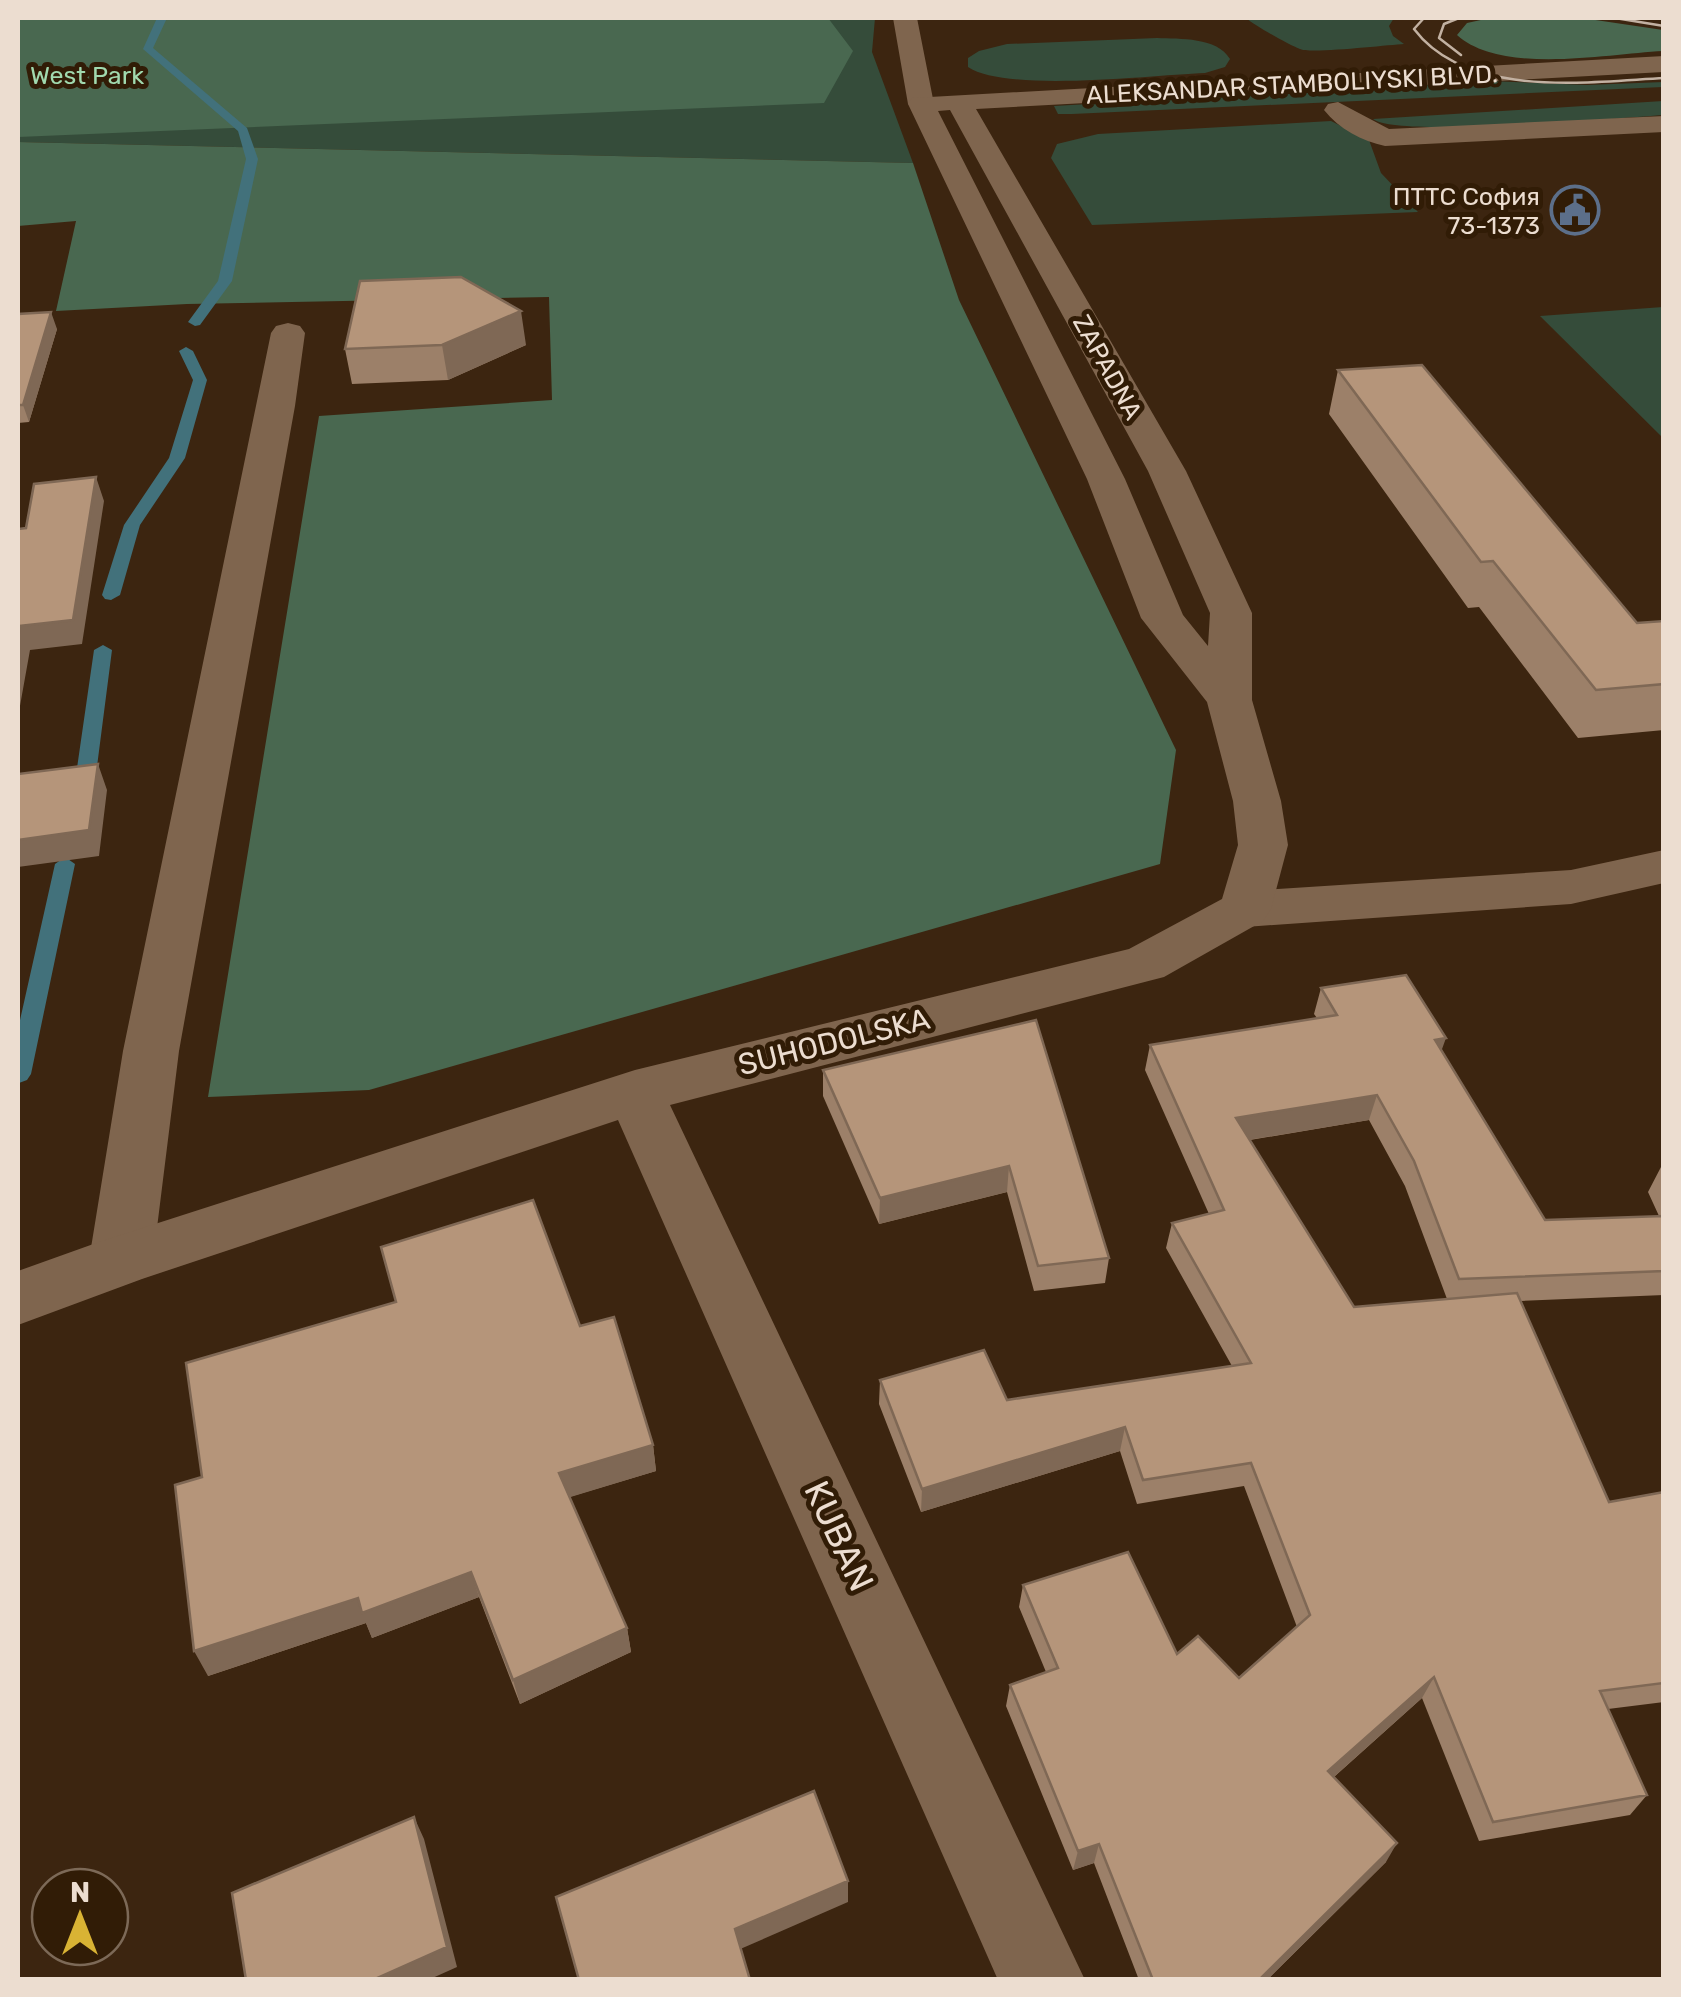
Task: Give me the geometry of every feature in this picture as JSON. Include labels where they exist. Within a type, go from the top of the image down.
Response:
[{"type":"street","name":"ZAPADNA","points":[[905,18],[905,34],[928,119],[1106,479],[1164,618],[1229,700]]},
{"type":"street","name":"ZAPADNA","points":[[914,64],[945,86],[981,121],[1167,471],[1231,612],[1229,700],[1257,801],[1263,844],[1245,909]]},
{"type":"street","name":"ALEKSANDAR STAMBOLIYSKI BLVD.","points":[[928,119],[981,121],[1664,64]]},
{"type":"street","name":"ALEKSANDAR STAMBOLIYSKI BLVD.","points":[[1376,108],[1328,111],[1384,138],[1664,124]]},
{"type":"street","points":[[121,1260],[151,1051],[274,425],[288,333]]},
{"type":"street","name":"SUHODOLSKA","points":[[18,1298],[121,1260],[636,1092],[1145,964],[1245,909],[1571,887],[1664,866]]},
{"type":"street","name":"KUBAN","points":[[636,1092],[1042,1980]]},
{"type":"green space","name":"West Park","points":[[18,18],[875,18],[872,52],[913,163],[18,142]]},
{"type":"green space","name":"West Park","points":[[18,18],[828,18],[853,51],[824,103],[18,137]]},
{"type":"green space","points":[[1246,18],[1394,18],[1389,26],[1393,36],[1404,44],[1300,49]]},
{"type":"green space","points":[[1490,18],[1582,18],[1663,30],[1663,51],[1526,58],[1476,47],[1457,35],[1467,23]]},
{"type":"green space","points":[[1157,38],[1207,43],[1230,59],[1225,67],[1205,73],[1081,80],[1014,79],[968,67],[968,58],[979,51],[1007,44]]},
{"type":"green space","points":[[1489,81],[1587,85],[1664,82],[1663,87],[1072,114],[1058,114],[1054,106]]},
{"type":"green space","points":[[1663,101],[1663,115],[1558,123],[1422,127],[1373,119]]},
{"type":"green space","points":[[1331,121],[1369,140],[1381,173],[1418,212],[1092,225],[1051,158],[1057,144],[1098,134]]},
{"type":"green space","points":[[18,142],[913,163],[959,300],[1176,750],[1160,864],[369,1090],[208,1097],[319,416],[552,400],[549,297],[187,304],[56,311],[76,221],[18,226]]},
{"type":"green space","points":[[1664,307],[1663,438],[1540,316]]},
{"type":"building","points":[[461,277],[521,311],[442,345],[345,349],[360,281]]},
{"type":"building","points":[[51,312],[23,405],[18,405],[18,314]]},
{"type":"building","points":[[1422,365],[1637,623],[1664,621],[1664,684],[1596,690],[1493,561],[1481,562],[1338,370]]},
{"type":"building","points":[[96,477],[73,620],[20,626],[18,639],[18,529],[26,528],[34,484]]},
{"type":"building","points":[[98,764],[89,830],[18,840],[18,774]]},
{"type":"building","points":[[1406,975],[1446,1038],[1435,1040],[1545,1220],[1664,1216],[1664,1271],[1459,1279],[1414,1161],[1377,1095],[1236,1118],[1354,1307],[1517,1293],[1609,1502],[1664,1492],[1664,1683],[1600,1691],[1647,1795],[1493,1822],[1434,1677],[1328,1771],[1397,1843],[1259,1980],[1153,1980],[1099,1844],[1078,1851],[1010,1685],[1058,1668],[1023,1585],[1128,1552],[1177,1654],[1198,1636],[1239,1678],[1310,1615],[1251,1463],[1143,1480],[1125,1427],[922,1489],[880,1380],[984,1350],[1007,1400],[1251,1363],[1172,1223],[1224,1210],[1150,1045],[1337,1015],[1321,988]]},
{"type":"building","points":[[1036,1020],[1109,1258],[1038,1266],[1009,1166],[880,1198],[823,1070]]},
{"type":"building","points":[[533,1200],[580,1326],[614,1317],[653,1445],[559,1473],[627,1628],[513,1680],[471,1572],[362,1613],[358,1598],[194,1651],[175,1485],[202,1477],[186,1363],[396,1302],[381,1247]]},
{"type":"building","points":[[814,1791],[848,1881],[735,1929],[750,1980],[579,1980],[556,1897]]},
{"type":"building","points":[[414,1817],[447,1947],[373,1980],[246,1980],[232,1893]]},
{"type":"waterway","points":[[162,18],[148,49],[243,130],[252,159],[225,281],[195,322]]},
{"type":"waterway","points":[[111,595],[132,525],[177,458],[200,380],[186,351]]},
{"type":"waterway","points":[[85,782],[103,650]]},
{"type":"waterway","points":[[19,1074],[65,864]]},
{"type":"tram line","points":[[1424,18],[1414,29],[1437,51],[1464,67],[1496,76],[1565,83],[1664,78]]},
{"type":"tram line","points":[[1459,18],[1444,24],[1439,38],[1461,55]]},
{"type":"tram line","points":[[1615,18],[1664,26]]},
{"type":"place","name":"ПТТС София 73-1373","points":[[1575,210]]}]
